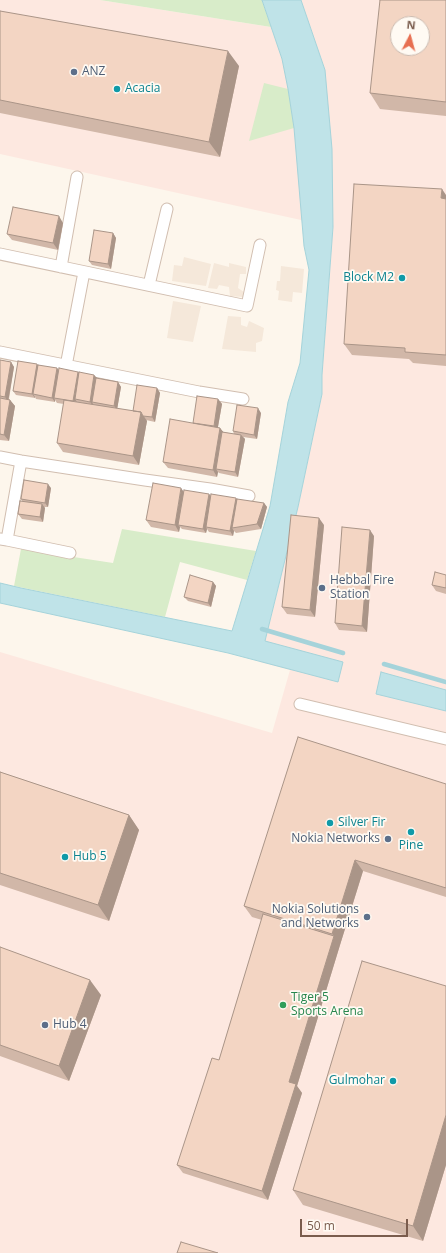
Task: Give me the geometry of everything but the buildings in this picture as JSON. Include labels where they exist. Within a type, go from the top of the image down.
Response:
[{"type":"street","points":[[61,267],[77,177]]},
{"type":"street","points":[[149,285],[167,209]]},
{"type":"street","points":[[0,254],[247,306],[260,245]]},
{"type":"street","points":[[66,366],[84,272]]},
{"type":"street","points":[[0,352],[199,392],[243,399]]},
{"type":"street","points":[[0,457],[250,496]]},
{"type":"street","points":[[21,461],[4,540],[70,553]]},
{"type":"street","points":[[300,704],[446,739]]},
{"type":"shaded area","points":[[0,0],[100,0],[271,27],[282,59],[325,70],[301,0],[446,0],[446,1253],[0,1253],[0,652],[272,733],[290,670],[260,662],[298,507],[322,394],[322,375],[333,227],[0,154]]},
{"type":"shaded area","points":[[184,257],[211,264],[206,286],[172,281],[174,265],[182,266]]},
{"type":"shaded area","points":[[214,263],[229,267],[229,263],[246,267],[246,274],[240,274],[238,288],[244,292],[243,297],[230,296],[229,287],[219,285],[217,289],[208,288]]},
{"type":"shaded area","points":[[281,266],[304,269],[302,293],[293,292],[292,302],[278,300],[279,291],[276,290],[277,281],[280,281]]},
{"type":"shaded area","points":[[173,301],[201,306],[193,342],[167,338]]},
{"type":"shaded area","points":[[228,316],[241,317],[241,325],[247,327],[249,321],[264,328],[262,341],[256,343],[256,352],[222,349]]},
{"type":"green space","points":[[100,0],[262,0],[271,27]]},
{"type":"green space","points":[[264,83],[288,89],[294,128],[249,141]]},
{"type":"green space","points":[[122,529],[256,551],[247,580],[180,562],[165,617],[14,586],[21,549],[113,563]]},
{"type":"water","points":[[262,0],[301,0],[325,70],[332,149],[333,227],[322,375],[322,394],[298,507],[265,641],[343,662],[338,682],[228,653],[0,603],[0,583],[232,631],[270,506],[288,402],[300,363],[309,270],[304,246],[294,128],[288,89],[282,59]]},
{"type":"water","points":[[381,672],[446,690],[446,711],[376,694]]},
{"type":"waterway","points":[[262,629],[343,653]]},
{"type":"waterway","points":[[384,664],[446,682]]},
{"type":"place","name":"ANZ","points":[[74,72]]},
{"type":"place","name":"Acacia","points":[[117,89]]},
{"type":"place","name":"Block M2","points":[[402,278]]},
{"type":"place","name":"Hebbal Fire Station","points":[[322,588]]},
{"type":"place","name":"Silver Fir","points":[[330,823]]},
{"type":"place","name":"Pine","points":[[411,832]]},
{"type":"place","name":"Nokia Networks","points":[[388,839]]},
{"type":"place","name":"Hub 5","points":[[65,857]]},
{"type":"place","name":"Nokia Solutions and Networks","points":[[367,917]]},
{"type":"place","name":"Tiger 5 Sports Arena","points":[[283,1005]]},
{"type":"place","name":"Hub 4","points":[[45,1025]]},
{"type":"place","name":"Gulmohar","points":[[393,1081]]}]
